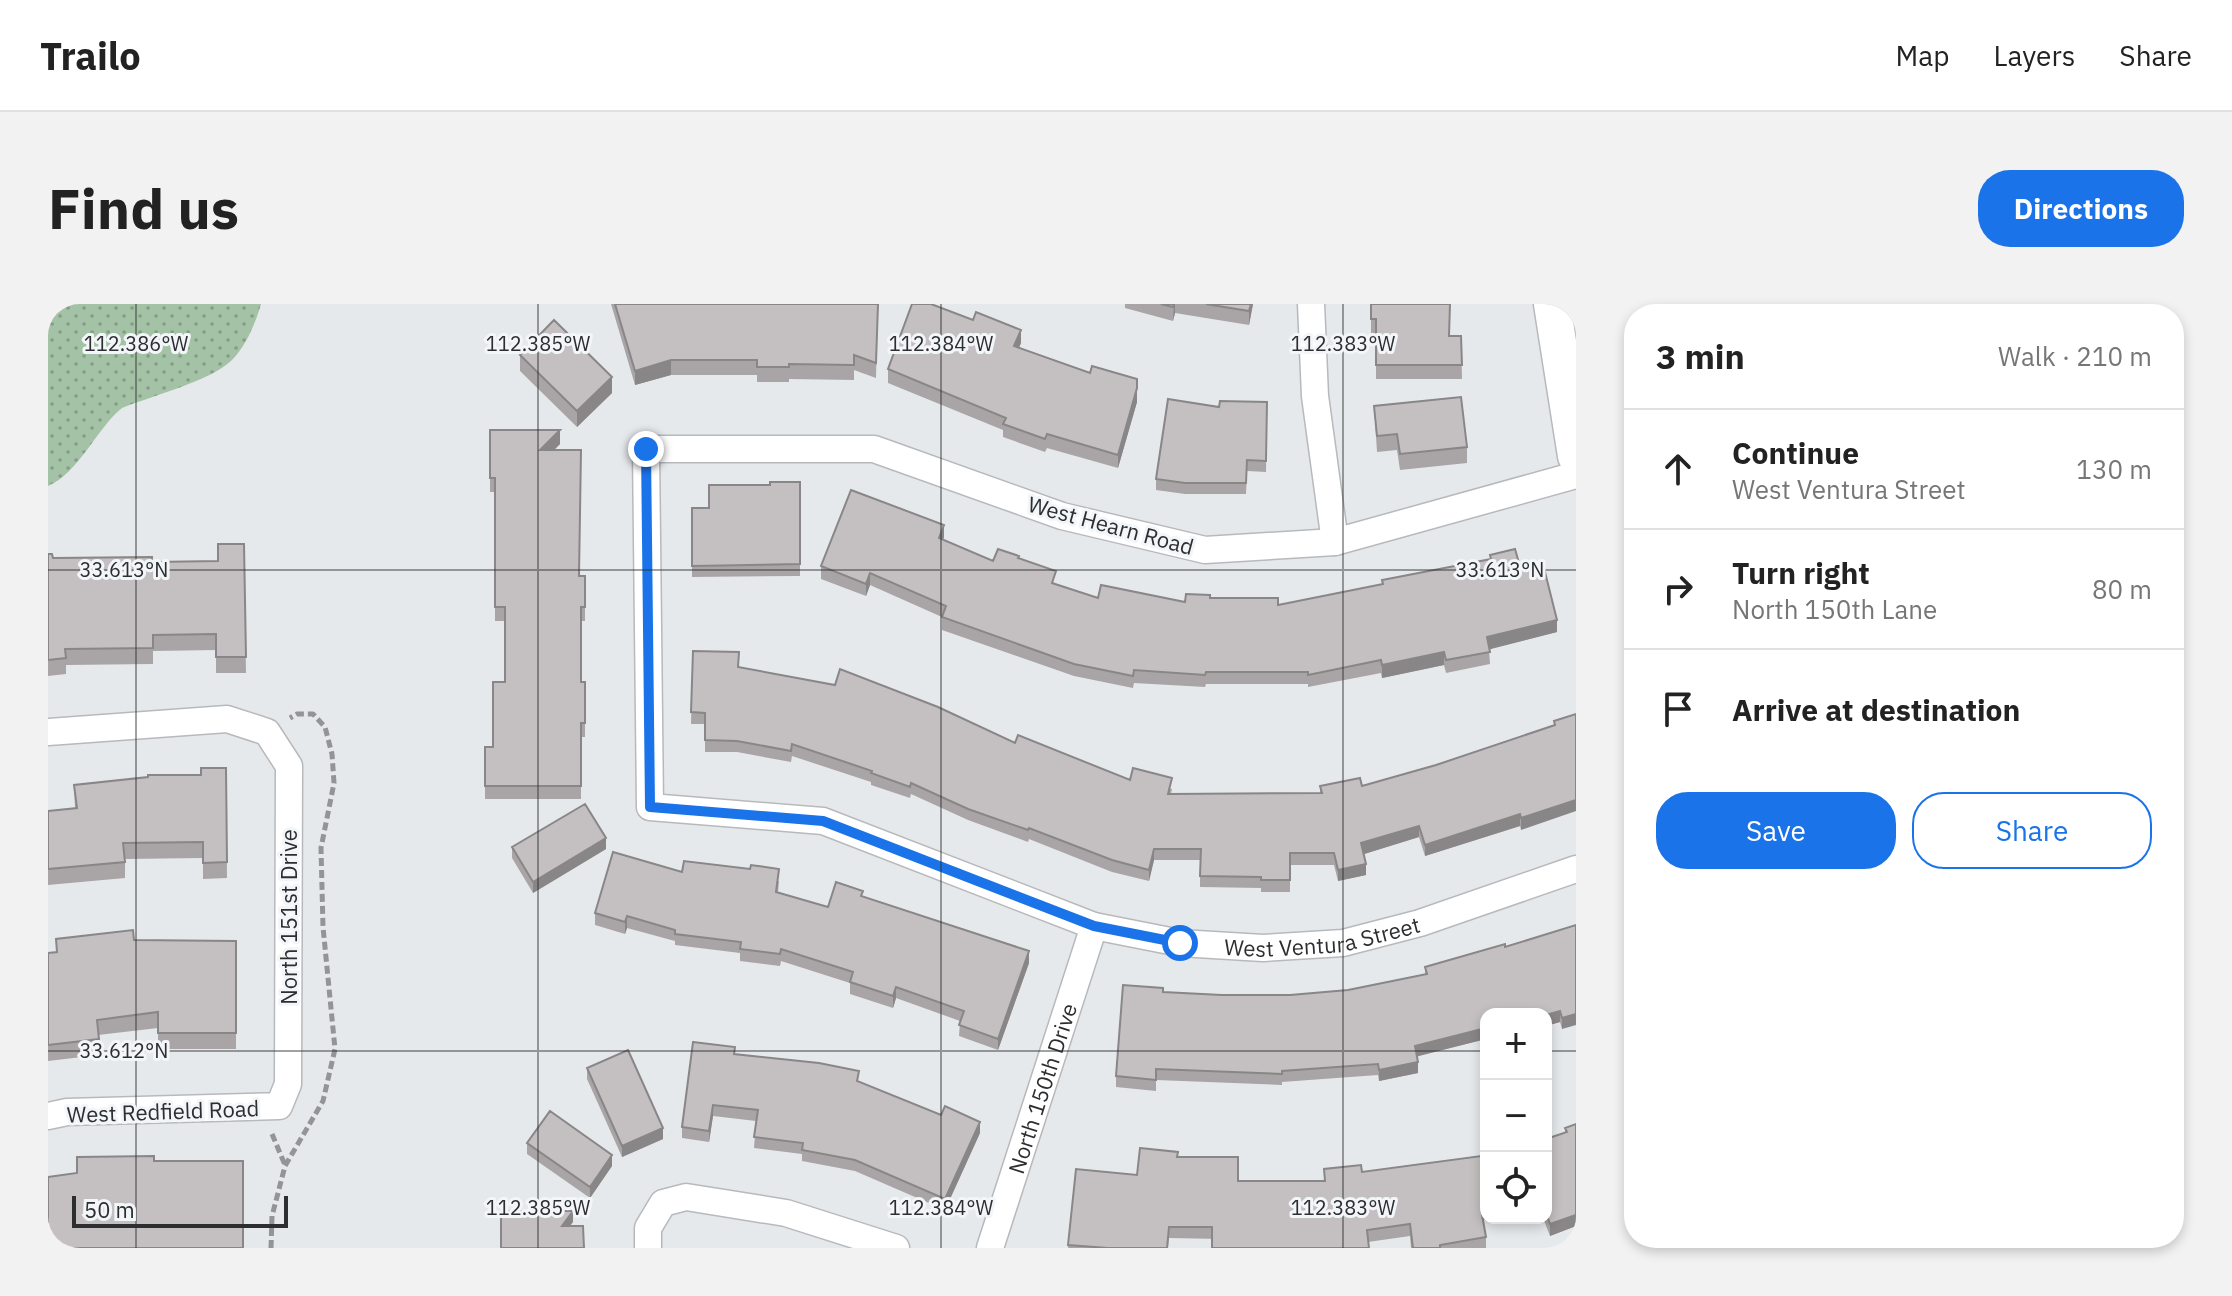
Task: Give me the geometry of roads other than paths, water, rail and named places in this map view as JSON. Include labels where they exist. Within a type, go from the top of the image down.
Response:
[{"type":"street","points":[[1311,304],[1315,396],[1335,542]]},
{"type":"street","points":[[1552,304],[1576,456]]},
{"type":"street","name":"West Hearn Road","points":[[650,807],[646,449],[874,449],[1062,516],[1205,550],[1335,542],[1576,475]]},
{"type":"street","name":"North 151st Drive","points":[[48,732],[227,719],[267,732],[289,766],[288,1084],[279,1106]]},
{"type":"street","name":"West Ventura Street","points":[[650,807],[823,821],[1094,926],[1180,943],[1263,948],[1343,943],[1420,923],[1576,869]]},
{"type":"street","name":"North 150th Drive","points":[[990,1248],[1094,926]]},
{"type":"street","name":"West Redfield Road","points":[[48,1116],[67,1112],[279,1106]]},
{"type":"street","points":[[648,1248],[648,1228],[663,1203],[686,1197],[786,1213],[896,1248]]}]
